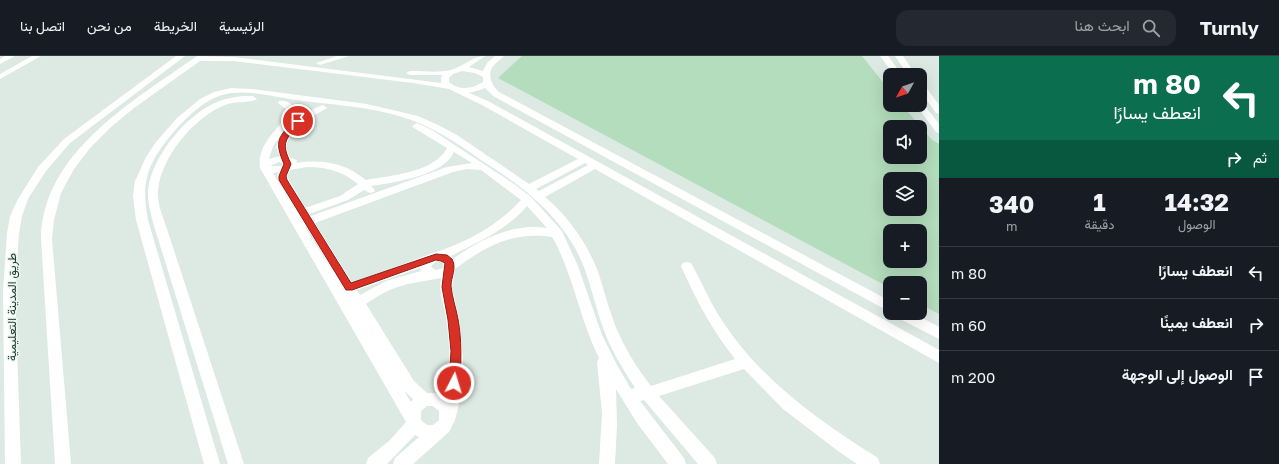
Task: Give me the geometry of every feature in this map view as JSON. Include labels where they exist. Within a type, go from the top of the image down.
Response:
[{"type":"street","points":[[0,62],[11,56]]},
{"type":"street","points":[[0,68],[22,56]]},
{"type":"street","points":[[0,77],[37,56]]},
{"type":"street","name":"طريق المدينة التعليمية","points":[[13,464],[9,292],[13,233],[16,216],[23,199],[42,169],[68,141],[115,104],[181,56]]},
{"type":"street","points":[[255,56],[320,63],[351,62],[416,74],[470,70],[483,73],[490,89],[496,94],[560,130],[883,303]]},
{"type":"street","points":[[481,56],[472,63],[452,72],[443,80],[445,84],[452,89],[485,103],[939,358]]},
{"type":"street","points":[[487,80],[486,72],[488,67],[500,56]]},
{"type":"street","points":[[884,56],[893,68]]},
{"type":"street","points":[[899,56],[907,68]]},
{"type":"street","points":[[63,464],[47,250],[48,220],[51,205],[63,177],[93,140],[137,102],[200,57],[234,59],[413,81],[464,91],[477,90],[487,80]]},
{"type":"street","points":[[320,63],[351,62]]},
{"type":"street","points":[[212,464],[142,220],[138,195],[139,182],[143,170],[149,158],[164,137],[197,107],[215,94],[241,90],[375,108],[423,129],[483,168],[508,179]]},
{"type":"street","points":[[215,94],[233,99],[250,99],[415,118],[438,128],[528,194],[558,234],[570,257],[591,324],[603,353],[646,424],[678,464]]},
{"type":"street","points":[[927,95],[939,111]]},
{"type":"street","points":[[233,99],[212,107],[178,138],[163,158],[158,169],[152,192],[153,204],[186,303],[236,464]]},
{"type":"street","points":[[282,103],[290,107],[292,111],[291,116],[268,145],[263,155],[264,166],[349,288],[409,386],[425,400]]},
{"type":"street","points":[[323,108],[298,121],[287,132],[281,148],[287,164],[282,176],[283,180],[300,219],[336,290],[413,421],[418,428],[425,432],[432,432],[443,424],[452,402],[456,351],[453,320],[446,287],[449,262],[434,258]]},
{"type":"street","points":[[925,112],[939,130]]},
{"type":"street","points":[[164,137],[178,138]]},
{"type":"street","points":[[300,219],[344,198],[365,184],[375,181],[399,178],[435,166],[447,157],[452,147]]},
{"type":"street","points":[[336,290],[349,288],[434,258],[506,221],[519,209],[528,194],[584,159]]},
{"type":"street","points":[[264,166],[274,170],[287,164],[339,167],[351,172],[376,196]]},
{"type":"street","points":[[539,196],[595,165]]},
{"type":"street","points":[[300,219],[376,196],[456,167],[467,166],[483,168]]},
{"type":"street","points":[[528,194],[539,196],[566,226],[582,250],[594,277],[610,329],[632,371],[672,422],[709,464]]},
{"type":"street","points":[[350,313],[358,303],[386,285],[401,280],[434,274],[444,274],[478,248],[514,232],[536,230],[558,234]]},
{"type":"street","points":[[434,258],[425,267],[426,270],[434,274]]},
{"type":"street","points":[[687,266],[695,288],[707,311],[724,336],[746,362],[796,410],[827,434],[872,464]]},
{"type":"street","points":[[168,309],[186,303]]},
{"type":"street","points":[[914,320],[939,333]]},
{"type":"street","points":[[603,353],[610,405],[610,435],[607,464]]},
{"type":"street","points":[[628,396],[648,393],[746,362]]},
{"type":"street","points":[[374,464],[396,445],[413,421],[415,408],[425,400],[436,400],[444,405],[448,415],[443,424],[401,464]]},
{"type":"green space","points":[[522,56],[862,56],[883,82],[883,112],[908,112],[915,120],[883,120],[883,164],[927,164],[927,134],[939,144],[939,314],[927,308],[927,276],[883,276],[883,284],[498,78]]},
{"type":"route","points":[[298,121],[287,132],[282,144],[281,150],[288,164],[286,171],[282,176],[283,180],[349,288],[364,284],[432,258],[440,257],[447,259],[449,262],[450,267],[446,287],[455,335],[456,366],[454,383]]}]
